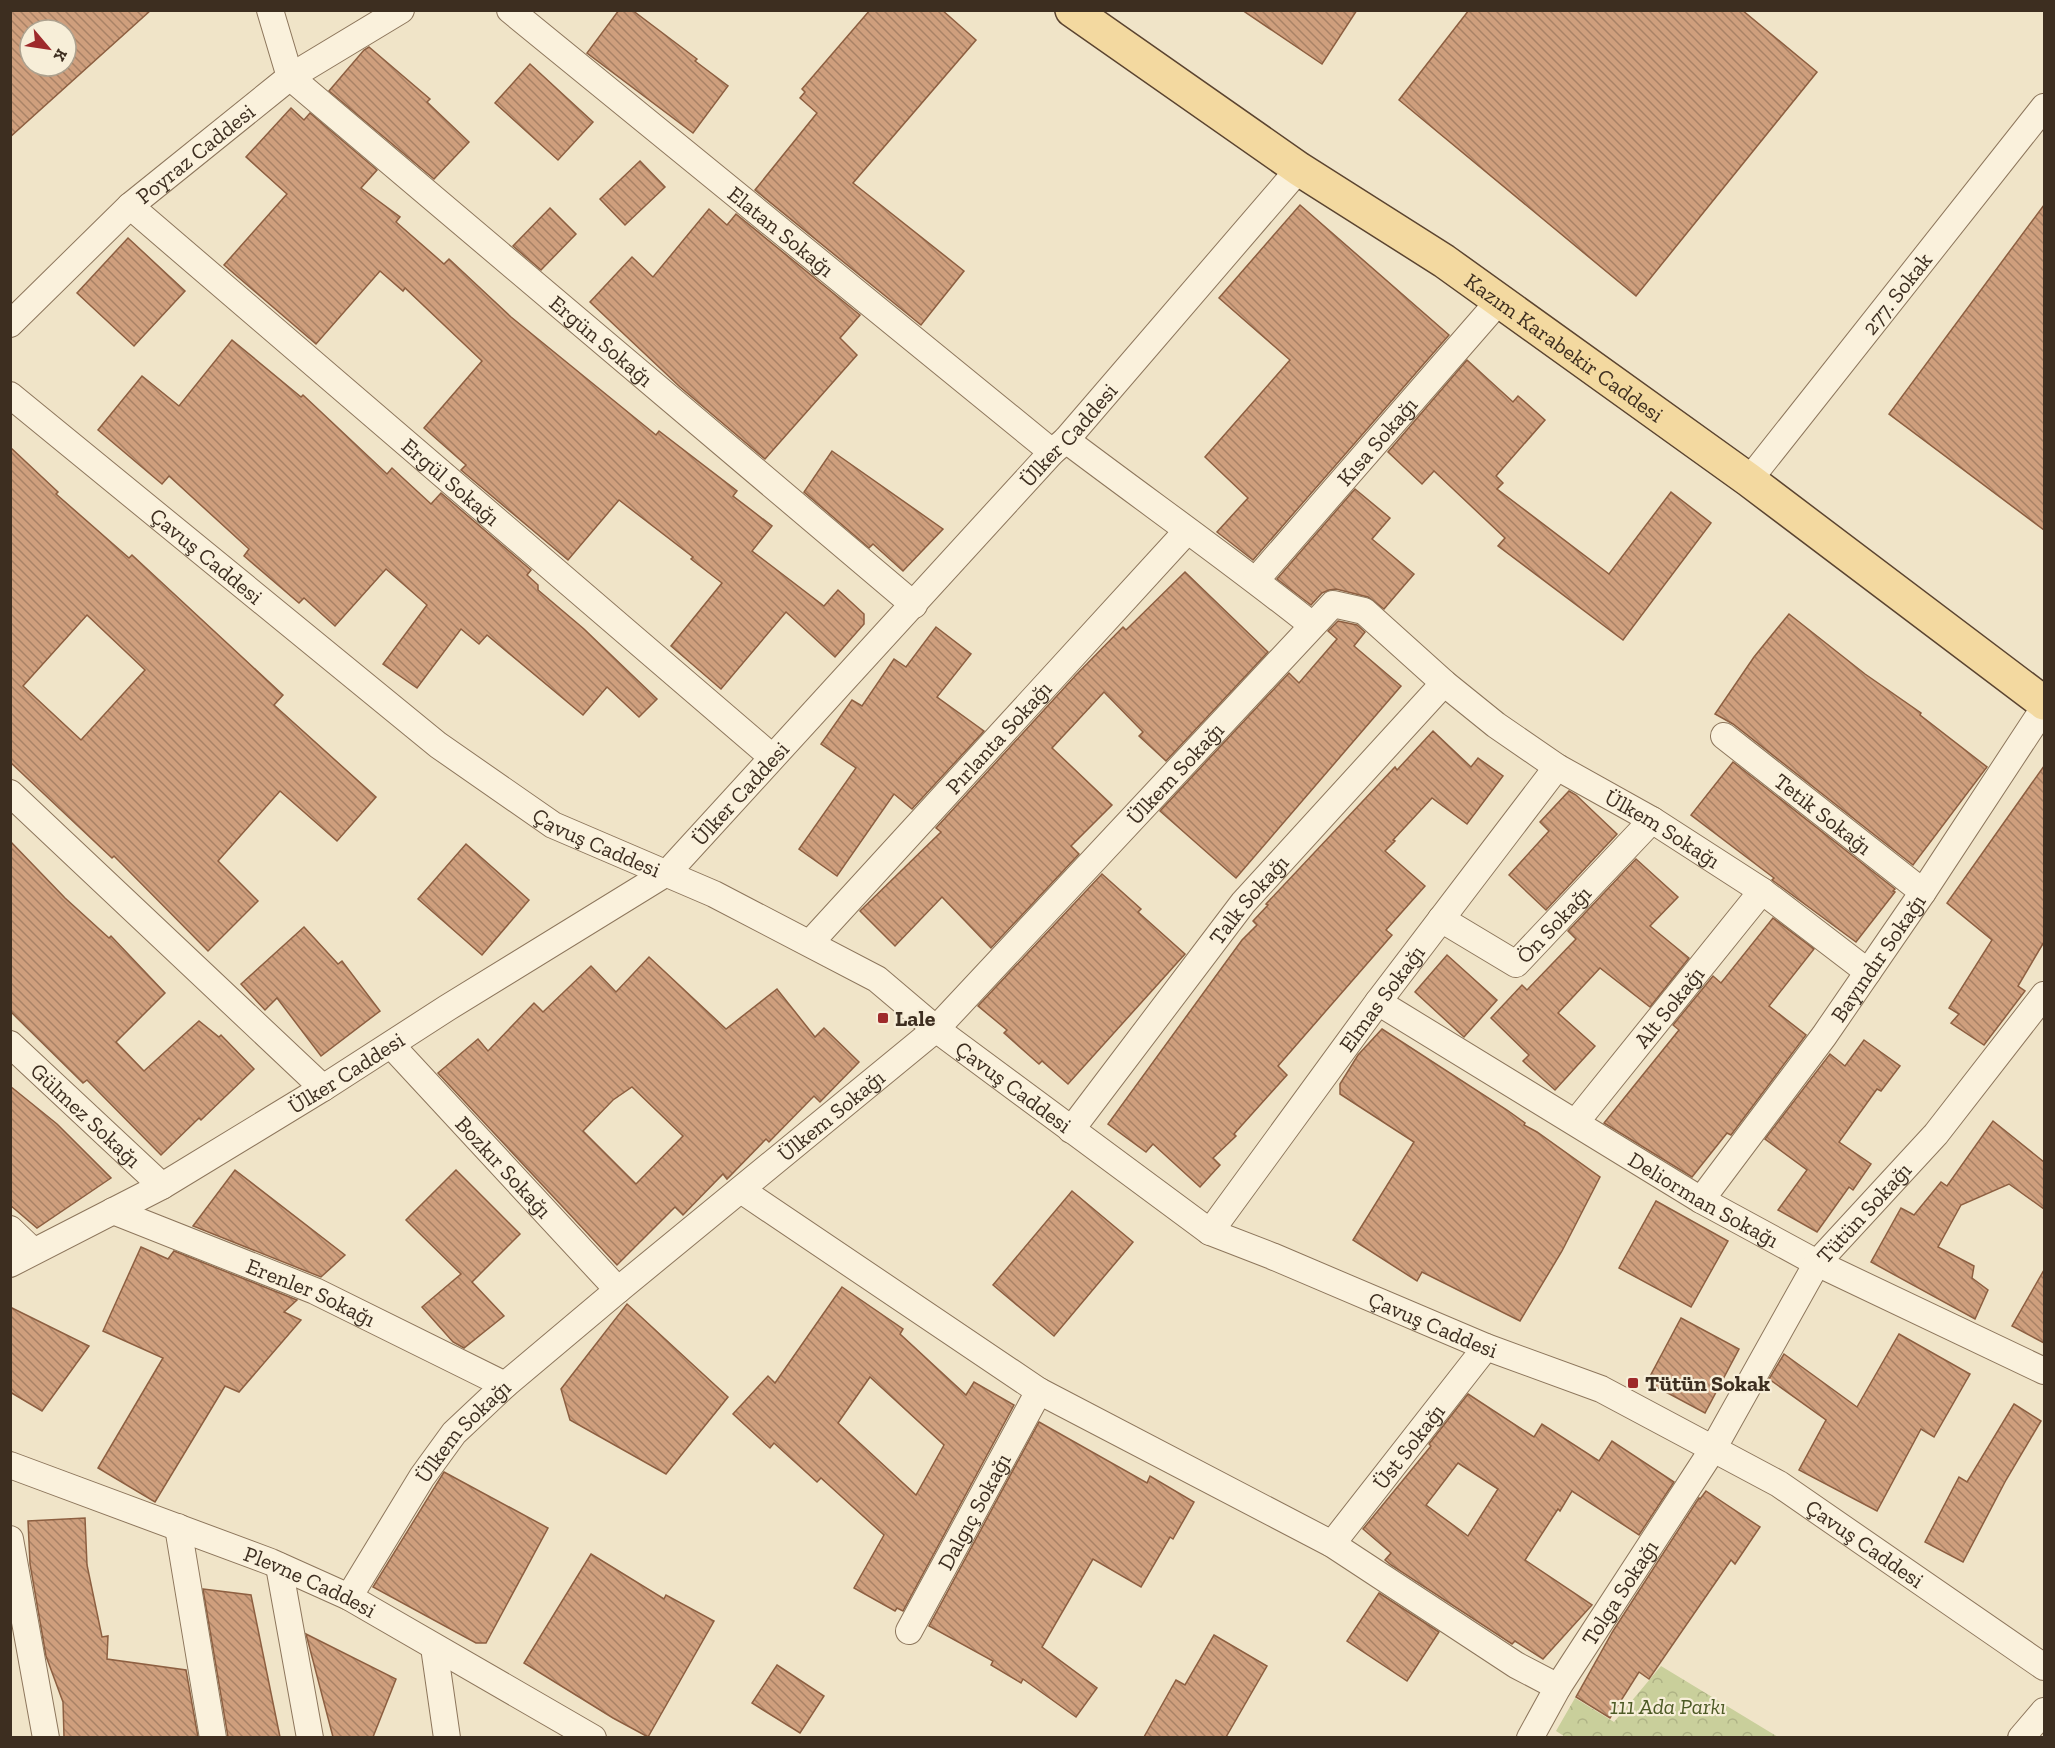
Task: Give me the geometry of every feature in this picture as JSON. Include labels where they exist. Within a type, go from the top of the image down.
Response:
[{"type":"main road","name":"Kazım Karabekir Caddesi","points":[[1072,10],[1299,169],[1444,261],[1749,480],[2044,702]]},
{"type":"street","points":[[270,10],[290,77]]},
{"type":"street","name":"Poyraz Caddesi","points":[[10,324],[130,206],[290,77],[401,10]]},
{"type":"street","name":"Elatan Sokağı","points":[[510,10],[1059,446]]},
{"type":"street","name":"Ergün Sokağı","points":[[290,77],[914,605]]},
{"type":"street","name":"277. Sokak","points":[[1749,480],[2044,107]]},
{"type":"street","name":"Ülker Caddesi","points":[[10,1264],[162,1186],[668,872],[1059,446],[1299,169]]},
{"type":"street","name":"Ergül Sokağı","points":[[130,206],[772,757]]},
{"type":"street","name":"Kısa Sokağı","points":[[1256,580],[1499,301]]},
{"type":"street","name":"Çavuş Caddesi","points":[[10,395],[438,745],[553,825],[668,872],[877,979],[936,1029],[1210,1232],[1486,1347],[1601,1389],[1779,1484],[2044,1667]]},
{"type":"street","points":[[1059,446],[1187,531],[1256,580],[1312,625]]},
{"type":"street","name":"Pırlanta Sokağı","points":[[810,943],[1187,531]]},
{"type":"street","name":"Ülkem Sokağı","points":[[349,1597],[422,1477],[454,1433],[505,1384],[936,1029],[1333,604],[1364,611],[1444,682],[1496,724],[1557,767],[1652,819],[1762,891],[1868,972]]},
{"type":"street","name":"Talk Sokağı","points":[[1071,1130],[1242,903],[1444,682]]},
{"type":"street","name":"Bayındır Sokağı","points":[[1701,1200],[1824,1036],[1923,892],[2044,708]]},
{"type":"street","name":"Tetik Sokağı","points":[[1724,736],[1923,892]]},
{"type":"street","name":"Elmas Sokağı","points":[[1210,1232],[1378,1002],[1557,767]]},
{"type":"street","points":[[10,793],[323,1088]]},
{"type":"street","name":"Ön Sokağı","points":[[1441,919],[1516,964],[1652,819]]},
{"type":"street","name":"Alt Sokağı","points":[[1576,1122],[1762,891]]},
{"type":"street","name":"Tütün Sokağı","points":[[1713,1449],[1816,1263],[1936,1134],[2044,995]]},
{"type":"street","name":"Deliorman Sokağı","points":[[1378,1002],[1701,1200],[1816,1263],[2044,1371]]},
{"type":"street","name":"Gülmez Sokağı","points":[[10,1044],[162,1186]]},
{"type":"street","name":"Bozkır Sokağı","points":[[391,1046],[618,1290]]},
{"type":"street","points":[[741,1190],[1039,1391],[1332,1544],[1516,1665],[1558,1687]]},
{"type":"street","name":"Erenler Sokağı","points":[[113,1211],[315,1291],[505,1384]]},
{"type":"street","points":[[10,1229],[33,1251]]},
{"type":"street","name":"Üst Sokağı","points":[[1332,1544],[1486,1347]]},
{"type":"street","name":"Dalgıç Sokağı","points":[[909,1631],[1039,1391]]},
{"type":"street","name":"Tolga Sokağı","points":[[1530,1737],[1558,1687],[1713,1449]]},
{"type":"street","name":"Plevne Caddesi","points":[[10,1465],[279,1566],[349,1597],[593,1737]]},
{"type":"street","points":[[178,1527],[213,1737]]},
{"type":"street","points":[[10,1539],[46,1737]]},
{"type":"street","points":[[279,1566],[310,1737]]},
{"type":"street","points":[[434,1647],[447,1737]]},
{"type":"street","points":[[2021,1737],[2044,1712]]},
{"type":"green space","name":"111 Ada Parkı","points":[[1661,1666],[1778,1737],[1567,1738],[1556,1731],[1575,1698],[1614,1722]]},
{"type":"building","points":[[10,10],[151,10],[78,76],[78,18],[18,18],[18,78],[76,78],[10,137]]},
{"type":"building","points":[[619,10],[632,10],[697,59],[695,61],[728,86],[693,133],[587,53]]},
{"type":"building","points":[[870,10],[942,10],[976,40],[853,183],[964,271],[921,325],[755,190],[817,113],[800,98],[805,92],[802,89]]},
{"type":"building","points":[[1242,10],[1357,10],[1322,64]]},
{"type":"building","points":[[1469,10],[1742,10],[1817,72],[1636,296],[1399,100]]},
{"type":"building","points":[[369,47],[430,99],[427,102],[469,142],[434,179],[329,91]]},
{"type":"building","points":[[530,64],[593,122],[558,160],[495,103]]},
{"type":"building","points":[[291,108],[304,120],[310,113],[377,170],[361,188],[400,217],[396,222],[444,264],[449,259],[511,317],[656,435],[659,431],[737,491],[733,496],[772,526],[752,551],[824,606],[838,590],[864,614],[864,624],[835,657],[786,612],[721,689],[671,646],[722,583],[691,559],[693,557],[619,500],[568,560],[461,470],[466,465],[424,428],[482,361],[405,288],[403,291],[380,271],[316,344],[224,265],[287,194],[246,157]]},
{"type":"building","points":[[640,161],[665,187],[625,225],[600,199]]},
{"type":"building","points":[[1300,205],[1449,335],[1253,560],[1217,532],[1248,498],[1205,457],[1290,360],[1219,298]]},
{"type":"building","points":[[2044,205],[2044,530],[1889,414]]},
{"type":"building","points":[[550,208],[576,234],[541,270],[513,246]]},
{"type":"building","points":[[709,209],[727,225],[736,214],[860,315],[840,338],[857,355],[765,459],[680,387],[590,302],[632,257],[653,277]]},
{"type":"building","points":[[128,238],[185,291],[134,346],[77,293]]},
{"type":"building","points":[[232,340],[301,397],[303,395],[387,474],[392,468],[431,504],[441,493],[531,570],[527,575],[538,585],[538,590],[584,629],[657,699],[639,717],[607,687],[583,715],[487,635],[479,644],[461,629],[417,688],[383,664],[427,605],[386,569],[335,626],[304,598],[299,603],[244,556],[249,549],[169,476],[162,484],[98,430],[142,376],[179,406]]},
{"type":"building","points":[[1467,360],[1513,402],[1518,396],[1545,420],[1496,476],[1503,483],[1497,489],[1609,574],[1671,492],[1711,523],[1623,640],[1498,546],[1505,538],[1434,471],[1422,484],[1388,452]]},
{"type":"building","points":[[10,447],[58,492],[56,494],[129,558],[132,555],[283,695],[274,705],[376,797],[337,841],[280,791],[218,861],[258,901],[208,951],[114,856],[112,858],[10,762]],"holes":[[[87,615],[145,670],[81,740],[23,686]]]},
{"type":"building","points":[[832,451],[943,529],[903,571],[873,544],[869,548],[804,492]]},
{"type":"building","points":[[1355,489],[1390,518],[1372,539],[1414,574],[1384,609],[1368,597],[1336,589],[1322,593],[1311,605],[1277,579]]},
{"type":"building","points":[[1185,572],[1268,652],[1166,761],[1139,736],[1143,732],[1104,692],[1052,748],[1112,805],[1071,846],[1079,854],[991,948],[942,897],[895,946],[860,911],[941,832],[936,828],[1076,675],[1123,627],[1126,630]]},
{"type":"building","points":[[1789,614],[1865,674],[1921,713],[1920,715],[1987,767],[1913,865],[1733,724],[1715,714],[1754,657]]},
{"type":"building","points":[[1338,621],[1357,625],[1365,632],[1354,646],[1401,686],[1236,878],[1160,811],[1289,673],[1299,683],[1337,639],[1328,631]]},
{"type":"building","points":[[936,627],[971,654],[937,697],[984,731],[912,809],[894,794],[837,876],[799,849],[856,768],[821,744],[852,700],[862,706],[894,659],[906,667]]},
{"type":"building","points":[[1433,731],[1471,767],[1478,758],[1503,776],[1467,824],[1432,798],[1393,840],[1395,841],[1385,851],[1425,886],[1386,930],[1392,935],[1278,1066],[1287,1075],[1234,1134],[1236,1136],[1213,1158],[1220,1165],[1200,1187],[1153,1144],[1146,1152],[1108,1124],[1242,940],[1257,925],[1253,921],[1268,905],[1266,904],[1395,767],[1397,770]]},
{"type":"building","points":[[1733,762],[1895,889],[1856,942],[1772,880],[1774,878],[1691,815]]},
{"type":"building","points":[[2044,766],[2044,942],[2018,986],[2025,991],[1984,1045],[1951,1023],[1959,1014],[1949,1008],[1992,940],[1947,903]]},
{"type":"building","points":[[1569,791],[1617,834],[1546,910],[1509,875],[1549,831],[1540,822]]},
{"type":"building","points":[[10,841],[65,898],[109,938],[111,936],[165,993],[116,1042],[144,1071],[199,1021],[219,1037],[221,1035],[254,1069],[161,1155],[87,1080],[83,1083],[10,1011]]},
{"type":"building","points":[[466,844],[529,900],[482,955],[418,899]]},
{"type":"building","points":[[1636,859],[1678,897],[1650,926],[1689,958],[1650,1007],[1600,968],[1558,1013],[1595,1046],[1555,1090],[1523,1061],[1529,1055],[1491,1018],[1522,985],[1527,990],[1576,939],[1568,931]]},
{"type":"building","points":[[1102,874],[1141,909],[1138,912],[1185,954],[1068,1084],[1042,1061],[1039,1064],[1004,1033],[1007,1030],[978,1006]]},
{"type":"building","points":[[1773,918],[1814,949],[1769,1006],[1806,1035],[1731,1135],[1727,1133],[1692,1177],[1604,1123],[1679,1030],[1673,1025],[1713,976],[1721,983]]},
{"type":"building","points":[[304,927],[338,964],[342,961],[380,1011],[321,1056],[277,998],[265,1010],[241,984]]},
{"type":"building","points":[[1447,955],[1497,1000],[1464,1037],[1415,992]]},
{"type":"building","points":[[649,957],[726,1029],[777,989],[815,1037],[824,1028],[859,1062],[820,1102],[814,1096],[769,1142],[766,1139],[727,1179],[723,1174],[683,1215],[675,1207],[617,1265],[438,1073],[478,1039],[488,1051],[534,1003],[543,1012],[591,966],[616,992]],"holes":[[[632,1087],[683,1136],[636,1184],[583,1131],[613,1100]]]},
{"type":"building","points":[[1382,1029],[1507,1110],[1525,1123],[1524,1125],[1600,1177],[1562,1251],[1520,1321],[1422,1272],[1417,1281],[1353,1240],[1414,1142],[1340,1094],[1340,1084],[1358,1055]]},
{"type":"building","points":[[1864,1040],[1900,1066],[1881,1091],[1877,1089],[1839,1142],[1871,1164],[1853,1190],[1849,1187],[1817,1232],[1778,1210],[1807,1170],[1765,1139],[1830,1054],[1845,1066]]},
{"type":"building","points":[[10,1086],[57,1124],[111,1178],[37,1228],[10,1205]]},
{"type":"building","points":[[1993,1121],[2044,1162],[2044,1209],[2009,1184],[1961,1205],[1938,1247],[1974,1266],[1972,1278],[1988,1290],[1975,1319],[1871,1262],[1901,1208],[1914,1215],[1941,1182],[1947,1186]]},
{"type":"building","points":[[235,1170],[345,1255],[321,1277],[193,1226]]},
{"type":"building","points":[[456,1170],[520,1234],[472,1282],[504,1316],[464,1348],[453,1342],[422,1307],[461,1274],[406,1220]]},
{"type":"building","points":[[1072,1191],[1133,1242],[1054,1336],[993,1285]]},
{"type":"building","points":[[1656,1201],[1728,1241],[1691,1307],[1619,1268]]},
{"type":"building","points":[[141,1247],[168,1259],[174,1251],[297,1300],[284,1312],[301,1320],[239,1392],[225,1386],[155,1502],[98,1468],[163,1358],[103,1331]]},
{"type":"building","points":[[2044,1270],[2044,1343],[2012,1326]]},
{"type":"building","points":[[842,1287],[903,1329],[900,1334],[966,1395],[974,1382],[1014,1405],[903,1611],[897,1608],[895,1611],[854,1588],[884,1535],[821,1478],[817,1482],[774,1443],[770,1448],[733,1414],[768,1376],[775,1383]],"holes":[[[870,1377],[944,1445],[916,1495],[838,1423]]]},
{"type":"building","points":[[627,1304],[728,1397],[666,1474],[570,1420],[561,1389]]},
{"type":"building","points":[[10,1307],[89,1346],[42,1411],[10,1392]]},
{"type":"building","points":[[1681,1318],[1739,1349],[1705,1413],[1647,1382]]},
{"type":"building","points":[[1899,1334],[1970,1374],[1934,1437],[1921,1429],[1877,1511],[1799,1470],[1826,1420],[1769,1379],[1784,1354],[1857,1407]]},
{"type":"building","points":[[1468,1394],[1534,1437],[1542,1424],[1599,1461],[1612,1441],[1674,1482],[1639,1535],[1572,1491],[1560,1511],[1558,1509],[1525,1560],[1592,1605],[1543,1659],[1515,1641],[1512,1644],[1391,1565],[1385,1560],[1391,1553],[1363,1529],[1431,1446],[1429,1444]],"holes":[[[1458,1463],[1498,1489],[1468,1536],[1426,1505]]]},
{"type":"building","points":[[2014,1404],[2041,1421],[2006,1480],[1963,1562],[1925,1542],[1959,1477],[1967,1482]]},
{"type":"building","points":[[1039,1422],[1147,1483],[1150,1476],[1194,1502],[1173,1539],[1170,1537],[1141,1587],[1093,1559],[1042,1647],[1097,1688],[1076,1717],[1023,1679],[1021,1683],[991,1665],[993,1661],[929,1626]]},
{"type":"building","points":[[444,1472],[548,1528],[486,1643],[476,1643],[373,1587]]},
{"type":"building","points":[[1706,1491],[1760,1527],[1735,1564],[1731,1560],[1649,1679],[1639,1672],[1610,1718],[1576,1697],[1613,1631],[1699,1498]]},
{"type":"building","points":[[85,1518],[87,1565],[102,1637],[108,1636],[107,1659],[186,1670],[198,1737],[64,1737],[63,1702],[46,1656],[30,1564],[28,1521]]},
{"type":"building","points":[[591,1554],[664,1599],[666,1595],[714,1621],[648,1737],[524,1663]]},
{"type":"building","points":[[203,1589],[251,1595],[280,1737],[228,1737]]},
{"type":"building","points":[[1379,1593],[1439,1632],[1407,1681],[1347,1641]]},
{"type":"building","points":[[306,1634],[396,1679],[373,1737],[333,1737]]},
{"type":"building","points":[[1214,1635],[1267,1666],[1226,1737],[1144,1737],[1176,1680],[1185,1685]]},
{"type":"building","points":[[777,1665],[824,1696],[800,1733],[752,1703]]},
{"type":"place","name":"Lale","points":[[883,1018]]},
{"type":"place","name":"Tütün Sokak","points":[[1633,1383]]}]
